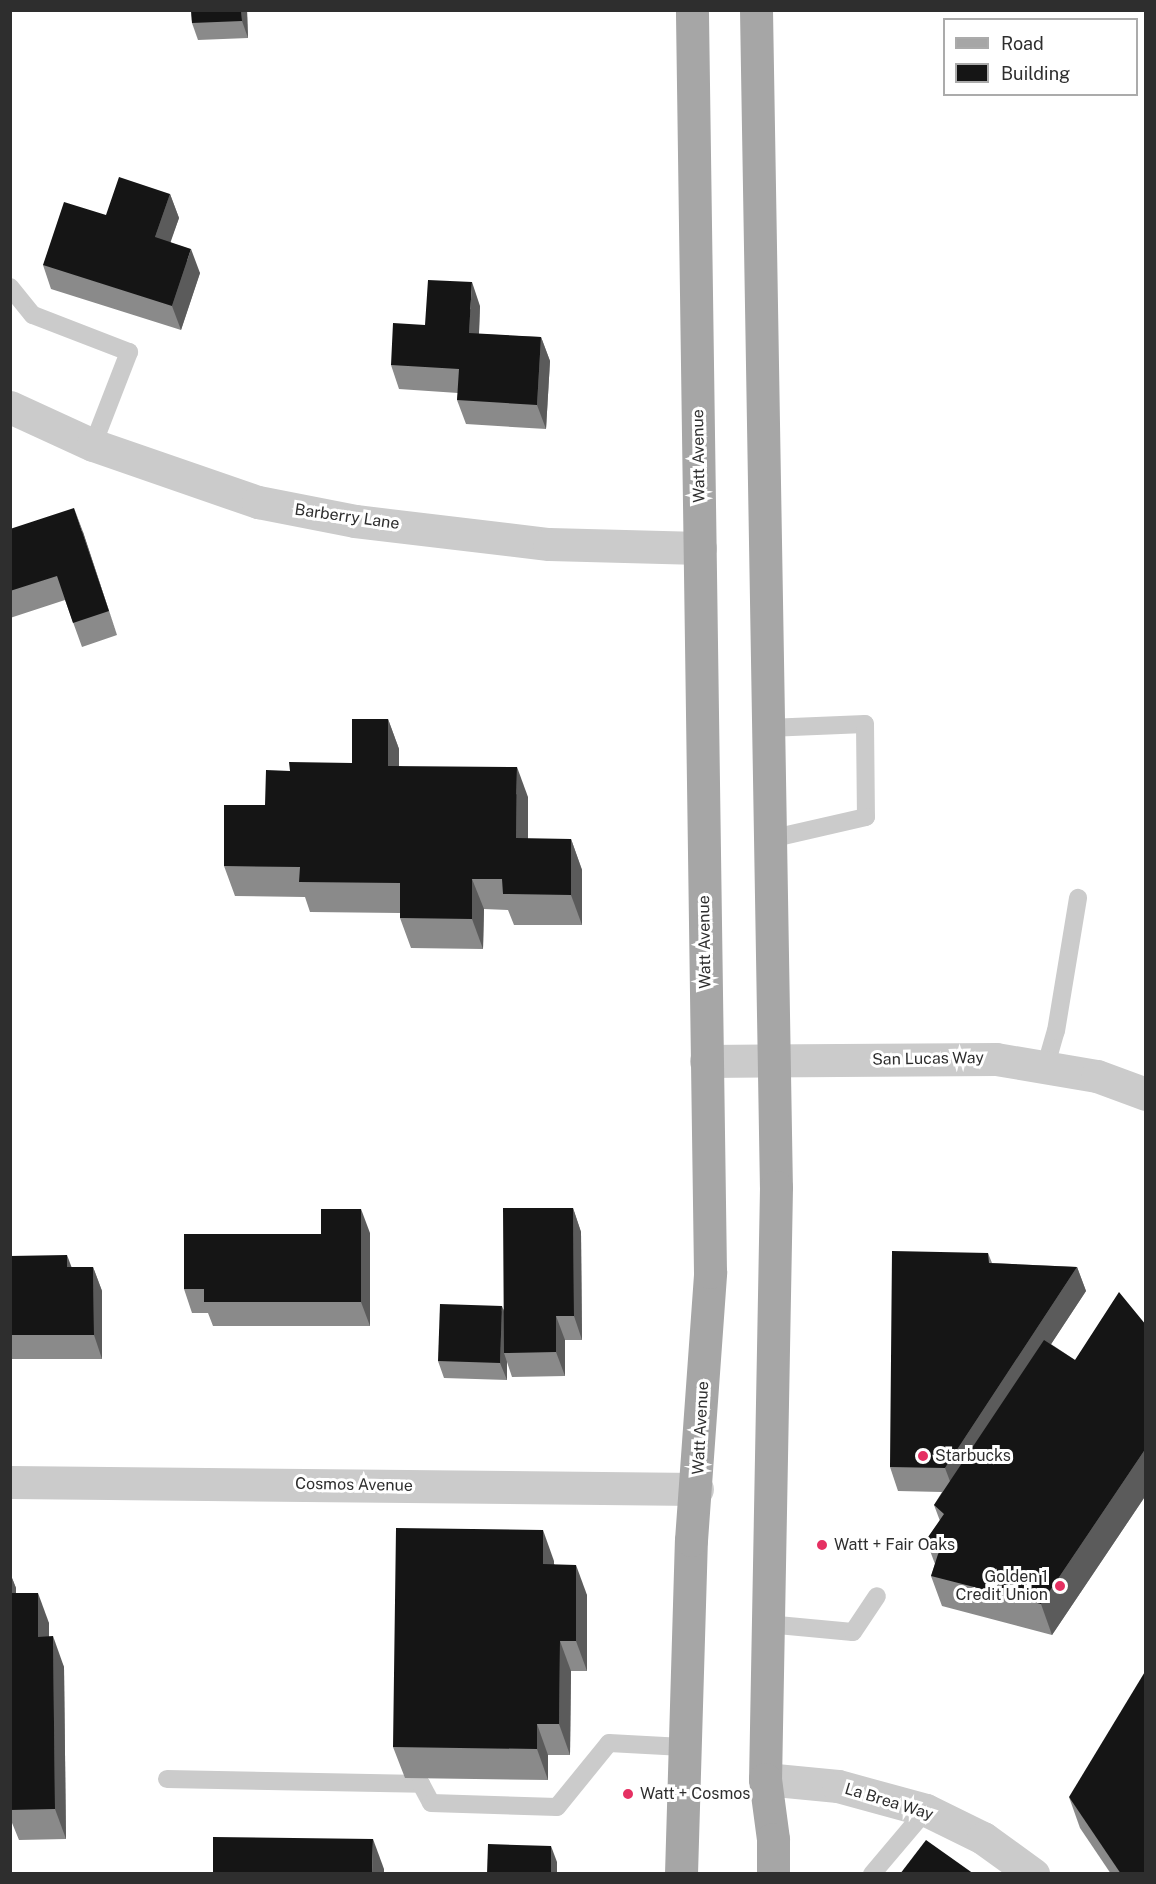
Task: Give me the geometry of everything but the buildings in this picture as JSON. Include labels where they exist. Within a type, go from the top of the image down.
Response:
[{"type":"main road","name":"Watt Avenue","points":[[686,1865],[683,1747],[691,1540],[697,1489],[710,1272],[692,10]]},
{"type":"main road","points":[[756,10],[776,1187],[765,1779],[774,1839],[773,1874]]},
{"type":"street","name":"Barberry Lane","points":[[10,407],[93,445],[258,502],[355,521],[549,544],[700,548]]},
{"type":"street","name":"San Lucas Way","points":[[706,1061],[774,1063],[996,1059],[1046,1065],[1097,1076],[1146,1094]]},
{"type":"street","name":"Cosmos Avenue","points":[[10,1482],[697,1489]]},
{"type":"street","name":"La Brea Way","points":[[765,1779],[838,1786],[926,1810],[983,1838],[1033,1874]]},
{"type":"lane","points":[[10,287],[33,315],[129,352],[93,445]]},
{"type":"lane","points":[[768,728],[865,724],[866,817],[770,839]]},
{"type":"lane","points":[[1046,1065],[1056,1031],[1078,898]]},
{"type":"lane","points":[[767,1624],[853,1632],[877,1596]]},
{"type":"lane","points":[[167,1779],[421,1784],[432,1803],[557,1807],[609,1743],[683,1747]]},
{"type":"lane","points":[[872,1874],[926,1810]]},
{"type":"place","name":"Starbucks","points":[[923,1456]]},
{"type":"place","name":"Watt + Fair Oaks","points":[[822,1545]]},
{"type":"place","name":"Golden 1 Credit Union","points":[[1060,1586]]},
{"type":"place","name":"Watt + Cosmos","points":[[628,1794]]}]
